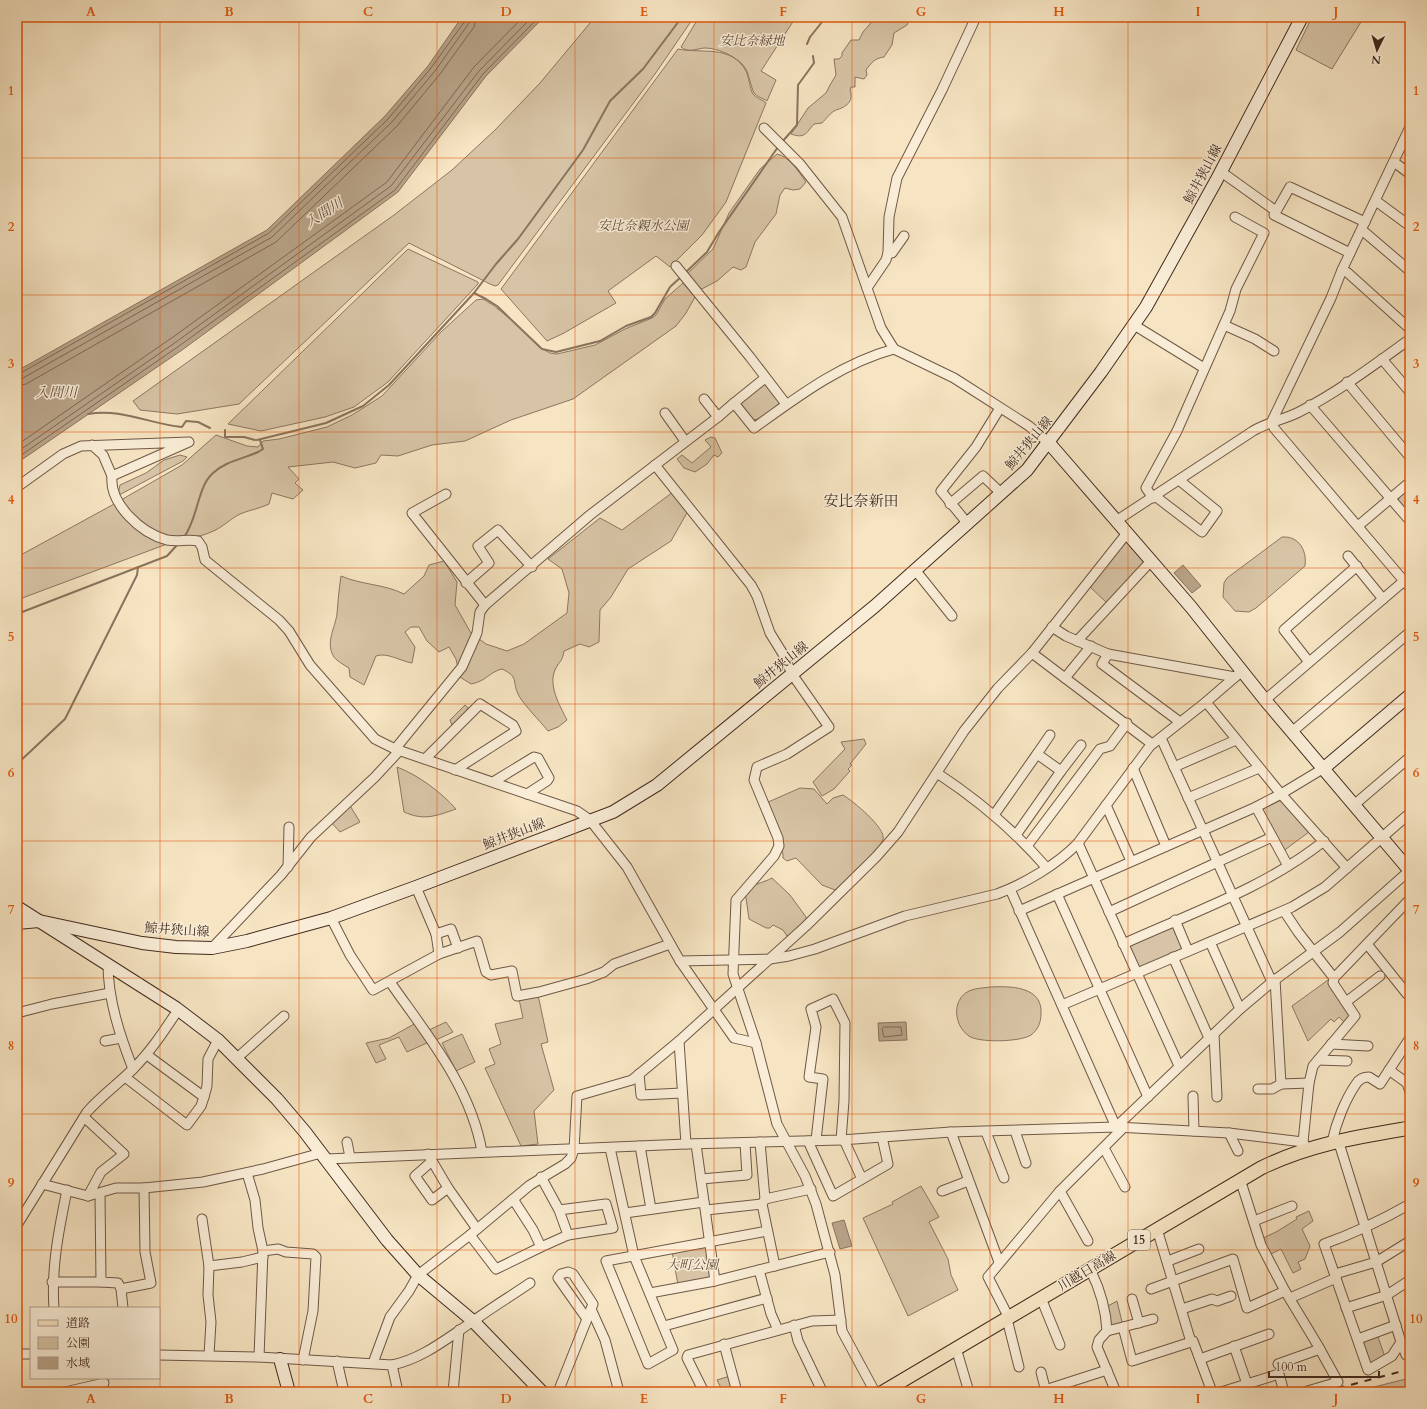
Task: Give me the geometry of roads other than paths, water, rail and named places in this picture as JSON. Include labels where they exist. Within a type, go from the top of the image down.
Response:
[{"type":"main road","name":"鯨井狭山線","points":[[17,923],[39,921],[159,945],[212,948],[247,941],[331,918],[416,887],[613,812],[657,785],[916,570],[1027,470],[1134,325],[1285,52],[1302,17]]},
{"type":"main road","points":[[1049,442],[1191,608],[1238,674],[1265,700],[1293,732],[1410,871]]},
{"type":"main road","points":[[1324,768],[1410,695]]},
{"type":"main road","points":[[17,907],[178,1010],[218,1040],[277,1099],[323,1156],[387,1240],[418,1275],[472,1321],[542,1392]]},
{"type":"main road","name":"川越日高線","points":[[883,1392],[1240,1179],[1305,1145],[1410,1128]]},
{"type":"main road","points":[[280,1359],[285,1391]]},
{"type":"street","points":[[867,288],[886,260],[888,253],[889,217],[897,178],[911,148],[940,96],[976,17]]},
{"type":"street","points":[[1265,700],[1383,599],[1407,584],[1274,428],[1272,421],[1410,127]]},
{"type":"street","points":[[764,128],[800,164],[836,209],[846,226],[880,328],[894,349],[941,370],[1029,426],[1049,442]]},
{"type":"street","points":[[1394,162],[1410,174]]},
{"type":"street","points":[[1220,171],[1276,210]]},
{"type":"street","points":[[1350,253],[1275,217],[1274,215],[1276,210],[1290,187],[1363,226],[1410,271]]},
{"type":"street","points":[[1376,201],[1410,226]]},
{"type":"street","points":[[1179,480],[1217,511],[1202,532],[1154,497],[1146,488],[1177,431],[1233,305],[1236,290],[1264,233],[1235,217]]},
{"type":"street","points":[[888,253],[892,253],[904,236]]},
{"type":"street","points":[[678,269],[750,357],[786,404]]},
{"type":"street","points":[[1342,270],[1348,273],[1410,329]]},
{"type":"street","points":[[1134,325],[1204,368]]},
{"type":"street","points":[[1224,325],[1260,342],[1274,351]]},
{"type":"street","points":[[1116,521],[1253,431],[1272,421],[1289,416],[1310,405],[1382,359],[1410,339]]},
{"type":"street","points":[[734,403],[754,428],[786,404],[848,366],[894,349]]},
{"type":"street","points":[[1382,359],[1410,392]]},
{"type":"street","points":[[212,948],[288,867],[311,837],[375,777],[462,667],[477,634],[480,612],[485,605],[532,567],[590,515],[718,417],[765,378]]},
{"type":"street","points":[[1347,382],[1410,457]]},
{"type":"street","points":[[704,399],[718,417]]},
{"type":"street","points":[[1310,405],[1410,521]]},
{"type":"street","points":[[968,524],[940,491],[976,447],[1000,408]]},
{"type":"street","points":[[665,413],[685,441]]},
{"type":"street","points":[[17,487],[63,454],[80,446],[189,442],[112,476]]},
{"type":"street","points":[[92,445],[103,455],[112,476],[114,493],[136,523],[166,540],[198,542],[202,546],[205,560],[279,620],[289,631],[310,665],[375,739],[397,749],[455,770],[577,811],[590,820],[627,868],[680,961],[734,1038],[756,1043]]},
{"type":"street","points":[[655,465],[750,585],[757,596],[770,633],[783,654],[792,674],[829,727],[787,754],[757,767],[754,772],[754,780],[778,838],[779,846],[774,856],[736,900],[733,974],[736,987],[756,1043],[777,1124],[811,1189],[830,1252],[842,1331],[875,1392]]},
{"type":"street","points":[[950,504],[983,476],[1002,493]]},
{"type":"street","points":[[1358,526],[1410,482]]},
{"type":"street","points":[[446,494],[412,513],[485,605]]},
{"type":"street","points":[[466,582],[489,563],[478,546],[498,530],[532,567]]},
{"type":"street","points":[[373,1364],[390,1317],[409,1291],[418,1275],[478,1229],[513,1199],[542,1177],[565,1164],[571,1158],[574,1149],[577,1096],[632,1080],[679,1041],[736,987],[770,959],[871,862],[893,838],[964,731],[998,688],[1032,653],[1127,533]]},
{"type":"street","points":[[1348,556],[1383,599]]},
{"type":"street","points":[[1077,641],[1151,561]]},
{"type":"street","points":[[1309,662],[1284,630],[1357,566]]},
{"type":"street","points":[[916,570],[952,616]]},
{"type":"street","points":[[1052,627],[1077,641],[1108,654],[1238,674]]},
{"type":"street","points":[[1293,732],[1410,632]]},
{"type":"street","points":[[1065,678],[1091,646]]},
{"type":"street","points":[[1032,653],[1127,723],[1152,744]]},
{"type":"street","points":[[1108,654],[1102,664],[1180,722]]},
{"type":"street","points":[[680,961],[770,959],[815,949],[905,916],[997,894],[1010,889],[1069,852],[1078,843],[1152,744],[1206,702],[1238,674]]},
{"type":"street","points":[[1206,702],[1259,768],[1347,868]]},
{"type":"street","points":[[425,759],[480,704],[513,725],[516,731],[455,770]]},
{"type":"street","points":[[1027,846],[1095,755],[1100,749],[1110,746],[1127,723]]},
{"type":"street","points":[[994,815],[1050,734]]},
{"type":"street","points":[[1161,738],[1246,926],[1274,980],[1281,1084]]},
{"type":"street","points":[[1174,767],[1236,740]]},
{"type":"street","points":[[1016,835],[1081,745]]},
{"type":"street","points":[[1037,754],[1061,771]]},
{"type":"street","points":[[493,782],[534,757],[538,758],[549,778],[547,781],[527,794]]},
{"type":"street","points":[[1354,805],[1410,757]]},
{"type":"street","points":[[1134,768],[1166,846]]},
{"type":"street","points":[[1188,798],[1259,768]]},
{"type":"street","points":[[1019,911],[1256,807],[1282,794],[1324,768]]},
{"type":"street","points":[[937,773],[974,798],[994,815],[1016,835],[1046,867]]},
{"type":"street","points":[[1106,805],[1131,861]]},
{"type":"street","points":[[1256,807],[1288,866]]},
{"type":"street","points":[[1062,1005],[1136,972],[1284,911],[1325,887],[1410,813]]},
{"type":"street","points":[[288,867],[289,827]]},
{"type":"street","points":[[1109,912],[1272,837]]},
{"type":"street","points":[[1123,944],[1232,895],[1288,866],[1324,841]]},
{"type":"street","points":[[1078,843],[1179,1066]]},
{"type":"street","points":[[1019,1367],[1008,1318],[988,1277],[999,1262],[1060,1191],[1104,1148],[1120,1127],[1179,1066],[1240,1009],[1274,980],[1340,932],[1410,871]]},
{"type":"street","points":[[416,887],[436,934],[439,954]]},
{"type":"street","points":[[1010,889],[1062,1005],[1120,1127]]},
{"type":"street","points":[[1057,894],[1148,1097]]},
{"type":"street","points":[[42,1184],[88,1196],[100,1194],[116,1188],[144,1188],[202,1182],[323,1156],[430,1158],[482,1152],[842,1140],[951,1132],[1015,1130],[1120,1127],[1229,1132],[1305,1145],[1309,1083],[1313,1066],[1355,1016],[1333,983],[1334,978],[1410,899]]},
{"type":"street","points":[[1284,911],[1334,978]]},
{"type":"street","points":[[331,918],[350,955],[373,990],[439,954],[477,941],[486,972],[491,975],[512,971],[517,996],[539,992],[586,979],[604,972],[614,964],[670,944]]},
{"type":"street","points":[[1175,920],[1188,951]]},
{"type":"street","points":[[436,934],[451,929],[458,948]]},
{"type":"street","points":[[78,946],[86,931]]},
{"type":"street","points":[[1210,942],[1240,1009]]},
{"type":"street","points":[[1367,944],[1407,994]]},
{"type":"street","points":[[1173,957],[1212,1036],[1217,1097]]},
{"type":"street","points":[[108,964],[110,993],[121,1038],[134,1069]]},
{"type":"street","points":[[1346,1002],[1380,976]]},
{"type":"street","points":[[390,982],[434,1043],[457,1080],[475,1123],[482,1152]]},
{"type":"street","points":[[17,1013],[52,1004],[110,993]]},
{"type":"street","points":[[862,1179],[842,1140],[845,1023],[833,999],[811,1010],[816,1028],[809,1077],[823,1080],[812,1140],[834,1196],[888,1164],[882,1137]]},
{"type":"street","points":[[17,1225],[84,1117],[100,1098],[134,1069],[147,1055],[178,1010]]},
{"type":"street","points":[[237,1058],[284,1016]]},
{"type":"street","points":[[105,1041],[121,1038]]},
{"type":"street","points":[[1410,1038],[1380,1084],[1369,1076],[1362,1078],[1356,1083],[1346,1103],[1335,1141],[1406,1355],[1410,1353]]},
{"type":"street","points":[[125,1077],[187,1125],[201,1106],[207,1086],[208,1058],[218,1040]]},
{"type":"street","points":[[679,1041],[686,1144]]},
{"type":"street","points":[[1331,1044],[1368,1046]]},
{"type":"street","points":[[147,1055],[204,1097]]},
{"type":"street","points":[[1318,1060],[1347,1061]]},
{"type":"street","points":[[1389,1070],[1406,1083],[1410,1092]]},
{"type":"street","points":[[639,1074],[641,1095],[682,1093]]},
{"type":"street","points":[[1258,1089],[1272,1089],[1281,1084],[1309,1083]]},
{"type":"street","points":[[1193,1096],[1194,1131]]},
{"type":"street","points":[[84,1117],[124,1154],[101,1172],[88,1196]]},
{"type":"street","points":[[1015,1130],[1026,1163]]},
{"type":"street","points":[[951,1132],[999,1262]]},
{"type":"street","points":[[986,1132],[1004,1178]]},
{"type":"street","points":[[1229,1132],[1238,1151]]},
{"type":"street","points":[[347,1142],[350,1157]]},
{"type":"street","points":[[760,1142],[767,1231],[775,1266]]},
{"type":"street","points":[[701,1179],[747,1175],[746,1143]]},
{"type":"street","points":[[696,1144],[715,1281]]},
{"type":"street","points":[[640,1146],[651,1209]]},
{"type":"street","points":[[610,1148],[634,1256],[673,1350],[648,1364],[606,1262],[634,1256],[767,1231]]},
{"type":"street","points":[[1104,1148],[1125,1187]]},
{"type":"street","points":[[430,1158],[448,1188],[478,1229]]},
{"type":"street","points":[[430,1158],[415,1176],[431,1199],[448,1188]]},
{"type":"street","points":[[247,1173],[255,1200],[263,1254],[260,1357]]},
{"type":"street","points":[[542,1177],[559,1210],[568,1235]]},
{"type":"street","points":[[1240,1179],[1254,1221],[1260,1245],[1287,1295],[1338,1382],[1304,1392]]},
{"type":"street","points":[[942,1191],[968,1181]]},
{"type":"street","points":[[121,1289],[151,1283],[145,1252],[144,1188]]},
{"type":"street","points":[[625,1213],[651,1209],[764,1202],[811,1189]]},
{"type":"street","points":[[54,1307],[52,1282],[54,1260],[67,1190]]},
{"type":"street","points":[[1060,1191],[1088,1241]]},
{"type":"street","points":[[100,1194],[101,1282]]},
{"type":"street","points":[[513,1199],[533,1230],[541,1247]]},
{"type":"street","points":[[470,1235],[496,1269],[568,1235],[612,1228],[606,1204],[559,1210]]},
{"type":"street","points":[[1402,1342],[1392,1356],[1368,1370],[1324,1244],[1365,1228],[1410,1204]]},
{"type":"street","points":[[1254,1221],[1292,1206]]},
{"type":"street","points":[[202,1219],[209,1266],[208,1295],[211,1322],[209,1355]]},
{"type":"street","points":[[1157,1228],[1174,1280],[1191,1342],[1193,1341],[1212,1392]]},
{"type":"street","points":[[1151,1289],[1233,1259],[1247,1308],[1376,1262],[1410,1241]]},
{"type":"street","points":[[209,1266],[242,1262],[278,1249],[286,1252],[313,1254],[316,1257],[313,1311],[303,1360]]},
{"type":"street","points":[[1168,1261],[1199,1249]]},
{"type":"street","points":[[650,1293],[715,1281],[830,1252]]},
{"type":"street","points":[[1090,1269],[1103,1302],[1107,1331]]},
{"type":"street","points":[[759,1270],[771,1314],[778,1330]]},
{"type":"street","points":[[558,1392],[593,1304],[573,1274],[568,1272],[557,1277],[587,1319]]},
{"type":"street","points":[[1346,1308],[1387,1295],[1410,1280]]},
{"type":"street","points":[[52,1282],[118,1283],[121,1289],[123,1307]]},
{"type":"street","points":[[160,1355],[260,1357],[392,1365],[416,1358],[530,1283]]},
{"type":"street","points":[[1182,1309],[1212,1299],[1217,1301],[1231,1296]]},
{"type":"street","points":[[664,1326],[767,1298]]},
{"type":"street","points":[[1041,1298],[1060,1345]]},
{"type":"street","points":[[1132,1299],[1139,1323]]},
{"type":"street","points":[[592,1309],[605,1340],[619,1392]]},
{"type":"street","points":[[1116,1392],[1098,1347],[1099,1340],[1107,1331],[1153,1319]]},
{"type":"street","points":[[704,1392],[687,1358],[688,1355],[812,1321],[841,1320]]},
{"type":"street","points":[[1358,1339],[1396,1325]]},
{"type":"street","points":[[794,1326],[798,1341],[822,1391],[820,1392]]},
{"type":"street","points":[[1124,1327],[1132,1361],[1191,1342]]},
{"type":"street","points":[[453,1392],[459,1330]]},
{"type":"street","points":[[1200,1359],[1269,1334]]},
{"type":"street","points":[[724,1344],[737,1392]]},
{"type":"street","points":[[1234,1346],[1247,1384]]},
{"type":"street","points":[[956,1348],[969,1392]]},
{"type":"street","points":[[1278,1364],[1320,1349]]},
{"type":"street","points":[[17,1354],[30,1354]]},
{"type":"street","points":[[337,1361],[344,1392]]},
{"type":"street","points":[[392,1365],[398,1392]]},
{"type":"street","points":[[1041,1372],[1045,1391],[1107,1370]]},
{"type":"street","points":[[1221,1392],[1279,1374],[1284,1392]]},
{"type":"street","points":[[64,1392],[103,1380],[106,1392]]},
{"type":"water","name":"入間川","points":[[462,17],[544,17],[486,76],[398,192],[182,350],[17,463],[17,371],[267,230],[385,116],[428,66]]},
{"type":"water","points":[[1183,565],[1201,586],[1192,593],[1174,573]]},
{"type":"water","points":[[906,1022],[907,1040],[879,1041],[878,1023]]},
{"type":"water","points":[[844,1220],[852,1246],[840,1249],[832,1223]]},
{"type":"waterway","points":[[257,440],[326,423],[363,406],[389,385],[474,293],[496,264],[518,239],[583,150],[610,101],[643,69],[682,17]]},
{"type":"waterway","points":[[807,44],[810,37],[826,17]]},
{"type":"waterway","points":[[782,142],[797,125],[798,85],[814,63],[813,56]]},
{"type":"waterway","points":[[685,273],[707,252],[719,232],[778,147]]},
{"type":"waterway","points":[[474,293],[497,306],[542,349],[556,352],[600,341],[626,326],[651,317],[655,313],[670,287],[682,276]]},
{"type":"waterway","points":[[88,414],[112,413],[182,427],[186,421],[198,422],[210,428]]},
{"type":"waterway","points":[[225,430],[225,437],[244,437],[255,440]]},
{"type":"waterway","points":[[258,452],[263,449],[260,440]]},
{"type":"waterway","points":[[184,537],[189,530],[204,486],[213,473],[223,466],[258,452]]},
{"type":"waterway","points":[[17,614],[167,556],[178,544]]},
{"type":"waterway","points":[[17,764],[65,719],[137,575],[138,567]]},
{"type":"railway","points":[[1324,1392],[1410,1369]]},
{"type":"district","name":"安比奈新田","points":[[861,501]]},
{"type":"park label","name":"安比奈緑地","points":[[752,41]]},
{"type":"park label","name":"安比奈親水公園","points":[[643,226]]},
{"type":"park label","name":"大町公園","points":[[692,1265]]}]
